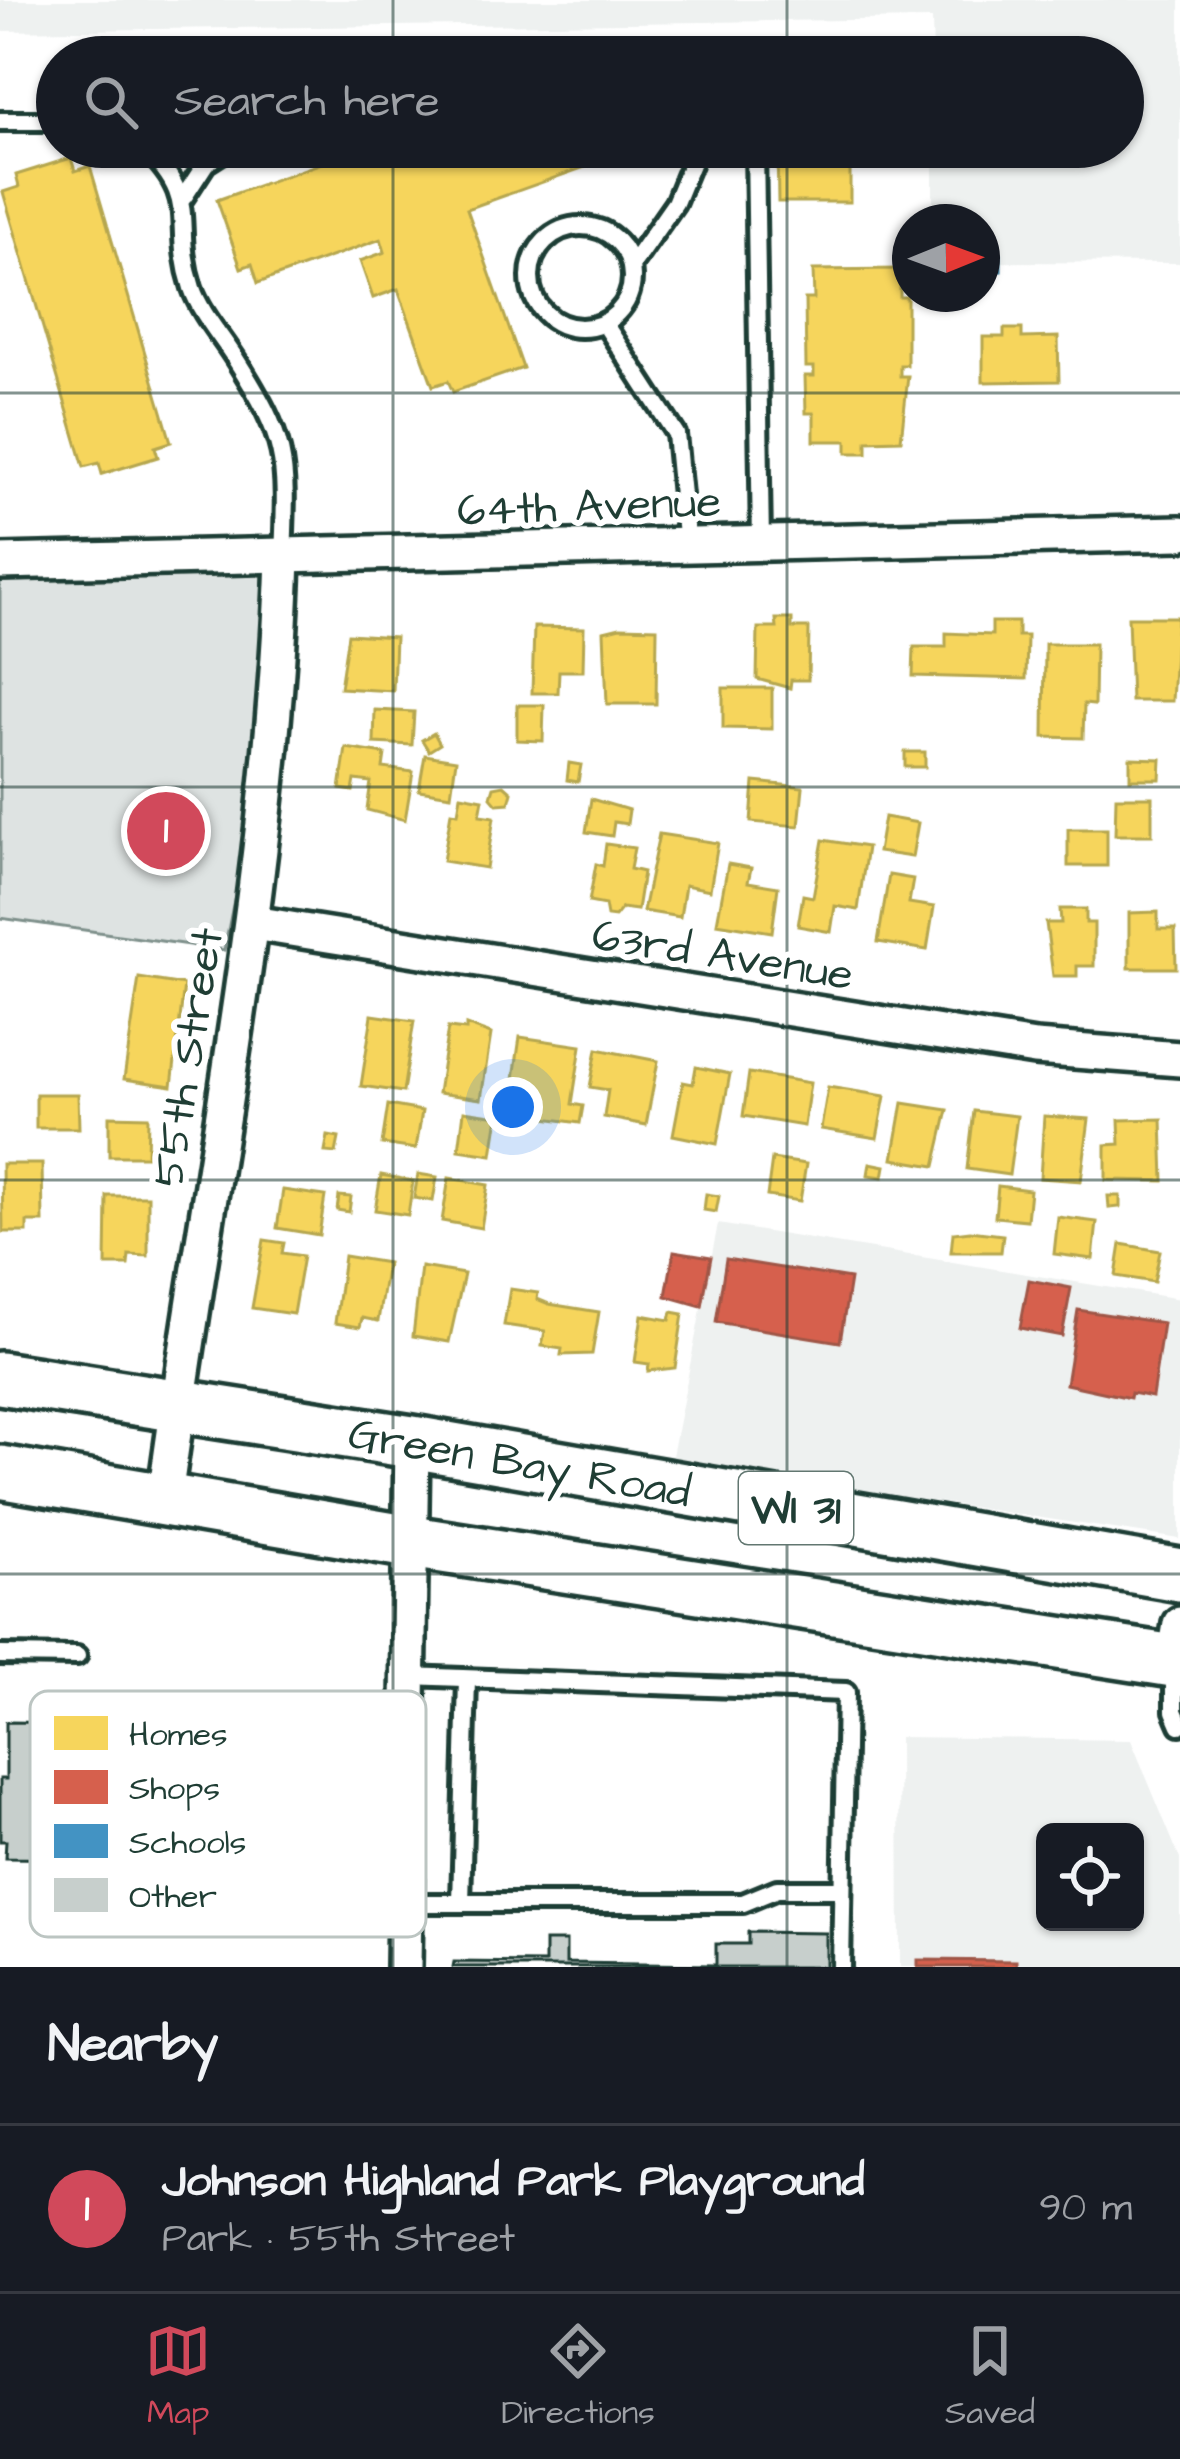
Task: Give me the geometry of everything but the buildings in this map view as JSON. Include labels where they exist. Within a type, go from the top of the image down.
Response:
[{"type":"main road","name":"Green Bay Road","points":[[0,1378],[412,1442],[1180,1575]]},
{"type":"main road","name":"Green Bay Road","points":[[0,1472],[411,1542],[1178,1649]]},
{"type":"street","name":"64th Avenue","points":[[1,560],[1180,533]]},
{"type":"street","name":"55th Street","points":[[165,1497],[253,923],[274,729],[283,557]]},
{"type":"street","name":"63rd Avenue","points":[[253,923],[1034,1048],[1180,1059]]},
{"type":"street","points":[[409,1691],[412,1442]]},
{"type":"street","points":[[404,1967],[405,1937]]},
{"type":"lane","points":[[0,121],[36,121]]},
{"type":"lane","points":[[167,168],[184,197]]},
{"type":"lane","points":[[203,168],[184,197],[180,244],[194,294],[267,409],[287,462],[283,557]]},
{"type":"lane","points":[[631,266],[675,202],[689,168]]},
{"type":"lane","points":[[754,168],[761,544]]},
{"type":"lane","points":[[566,228],[599,229],[625,250],[631,266],[627,299],[604,323],[572,328],[543,311],[530,280],[539,248],[566,228]]},
{"type":"lane","points":[[604,323],[676,434],[687,547]]},
{"type":"lane","points":[[1178,1649],[1174,1711],[1180,1725]]},
{"type":"lane","points":[[0,1655],[77,1657]]},
{"type":"lane","points":[[409,1676],[846,1693],[841,1967]]},
{"type":"lane","points":[[460,1903],[466,1679]]},
{"type":"lane","points":[[426,1903],[743,1903],[777,1889],[842,1889]]},
{"type":"shaded area","points":[[0,0],[1180,0],[1180,263],[1000,262],[1000,204],[933,204],[933,168],[1144,168],[1144,36],[932,36],[932,19],[0,31]]},
{"type":"shaded area","points":[[270,570],[267,735],[224,950],[0,918],[0,571]]},
{"type":"shaded area","points":[[718,1224],[1180,1299],[1180,1539],[671,1461]]},
{"type":"shaded area","points":[[899,1737],[1131,1740],[1180,1859],[1180,1967],[900,1967]]},
{"type":"place","name":"Johnson Highland Park Playground","points":[[166,831]]}]
